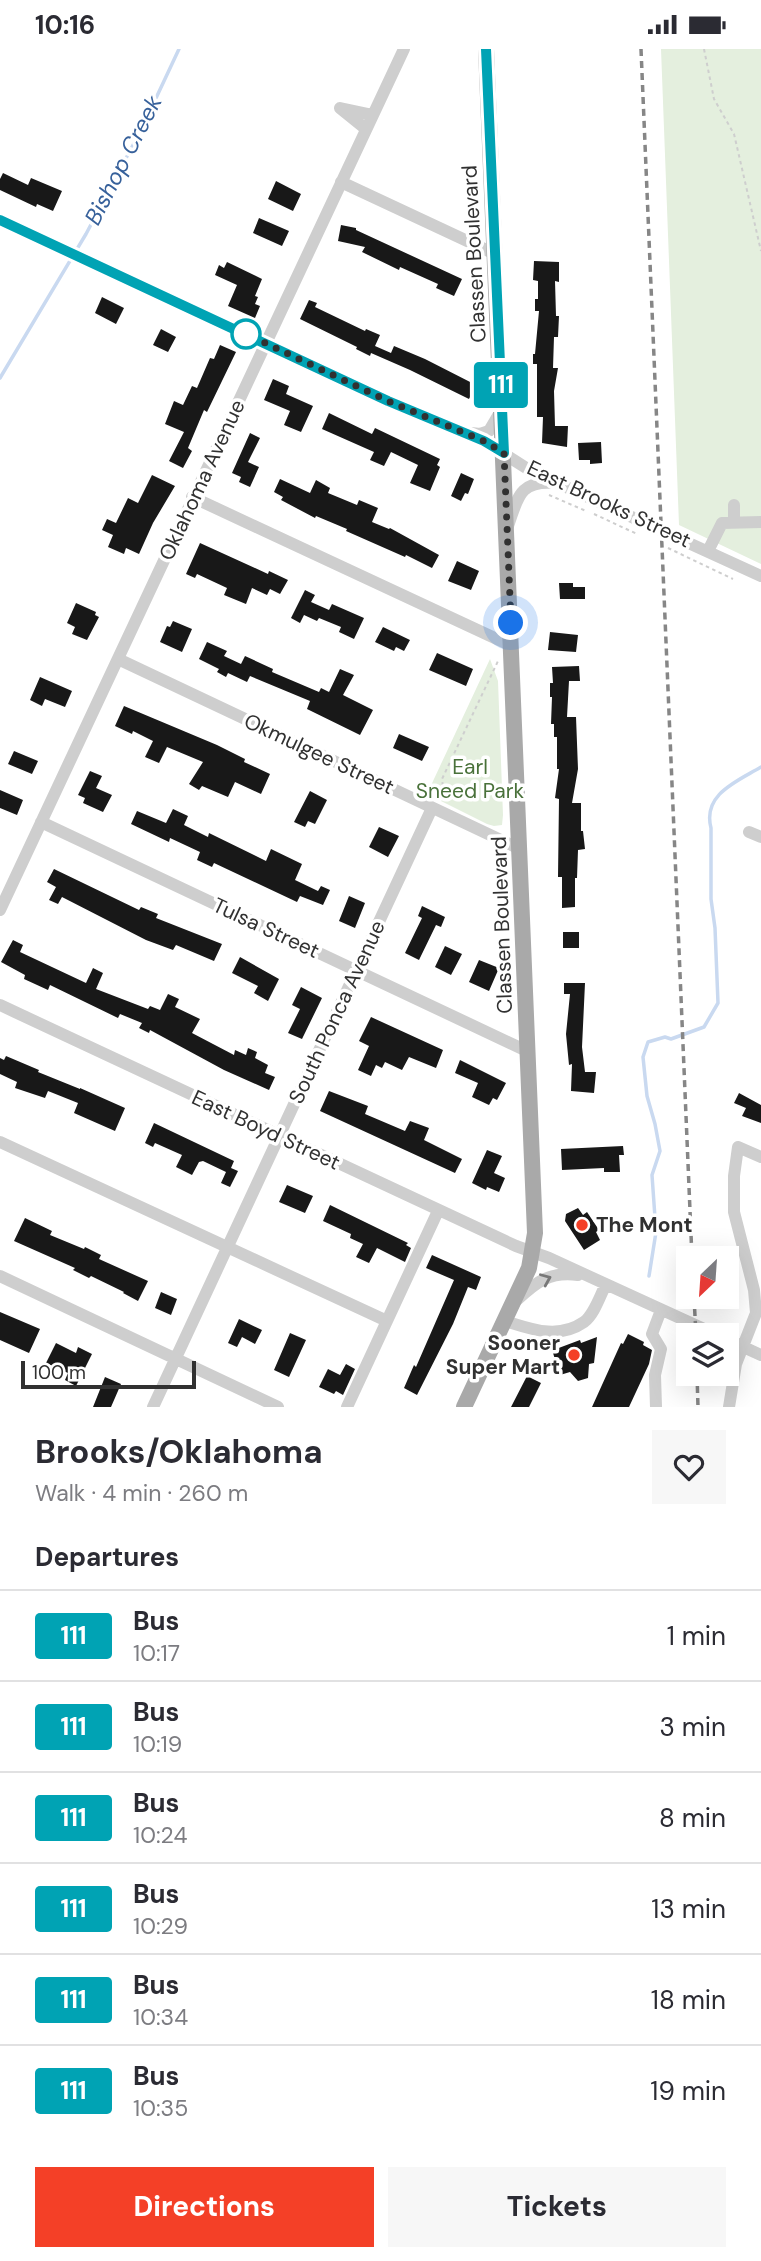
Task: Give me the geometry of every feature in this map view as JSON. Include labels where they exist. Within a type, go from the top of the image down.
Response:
[{"type":"main road","name":"Classen Boulevard","points":[[464,1407],[530,1268],[535,1233],[502,408],[482,50]]},
{"type":"street","name":"Oklahoma Avenue","points":[[0,910],[404,49]]},
{"type":"street","points":[[366,129],[340,108],[373,115]]},
{"type":"street","points":[[341,182],[495,254]]},
{"type":"street","name":"East Brooks Street","points":[[0,220],[388,401],[464,432],[531,471],[761,576]]},
{"type":"street","points":[[464,432],[480,434],[489,431],[502,408]]},
{"type":"street","points":[[507,530],[518,497],[526,488],[543,482],[558,484]]},
{"type":"street","points":[[192,497],[512,651]]},
{"type":"street","points":[[734,505],[734,522]]},
{"type":"street","points":[[708,551],[722,523],[761,522]]},
{"type":"street","name":"Okmulgee Street","points":[[118,659],[520,849]]},
{"type":"street","name":"South Ponca Avenue","points":[[153,1407],[434,809]]},
{"type":"street","name":"Tulsa Street","points":[[41,823],[529,1052]]},
{"type":"street","points":[[749,832],[761,838]]},
{"type":"street","name":"East Boyd Street","points":[[0,1005],[438,1210],[690,1323]]},
{"type":"street","points":[[0,1142],[387,1321]]},
{"type":"street","points":[[729,1407],[736,1364],[759,1312],[734,1212],[734,1176],[738,1147],[761,1157]]},
{"type":"street","points":[[347,1407],[438,1210]]},
{"type":"street","points":[[512,1305],[548,1275],[588,1276]]},
{"type":"street","points":[[0,1276],[278,1407]]},
{"type":"street","points":[[505,1321],[541,1333],[561,1331],[585,1322],[606,1285]]},
{"type":"street","points":[[656,1407],[655,1375],[661,1349],[652,1333],[661,1310]]},
{"type":"street","points":[[739,1345],[761,1355]]},
{"type":"path","points":[[704,49],[714,99],[734,134],[761,251]]},
{"type":"path","points":[[546,494],[643,536]]},
{"type":"path","points":[[662,545],[733,579]]},
{"type":"path","points":[[434,809],[444,795],[442,779],[497,661],[512,651]]},
{"type":"green space","points":[[661,49],[761,49],[761,564],[679,525]]},
{"type":"green space","name":"Earl Sneed Park","points":[[490,659],[498,681],[503,815],[502,825],[494,826],[427,794]]},
{"type":"building","points":[[3,173],[28,185],[31,178],[62,191],[53,211],[37,204],[36,207],[0,190]]},
{"type":"building","points":[[276,181],[301,194],[293,211],[268,199]]},
{"type":"building","points":[[259,218],[289,231],[282,246],[253,233]]},
{"type":"building","points":[[341,225],[356,228],[462,279],[454,296],[436,288],[438,284],[400,267],[399,270],[362,252],[365,247],[338,241]]},
{"type":"building","points":[[534,261],[559,262],[559,282],[555,281],[556,316],[559,316],[558,337],[554,337],[553,368],[558,368],[554,391],[555,426],[568,426],[567,447],[542,443],[543,417],[537,417],[537,364],[533,364],[533,354],[539,311],[535,311],[538,281],[533,280]]},
{"type":"building","points":[[227,262],[262,279],[255,296],[258,297],[255,304],[260,306],[255,318],[228,306],[237,285],[215,275],[219,265],[224,268]]},
{"type":"building","points":[[102,297],[124,308],[116,324],[95,313]]},
{"type":"building","points":[[309,300],[317,303],[315,307],[365,331],[366,329],[380,335],[375,346],[391,353],[394,346],[476,385],[469,399],[371,353],[370,356],[300,319]]},
{"type":"building","points":[[161,329],[176,337],[168,352],[153,345]]},
{"type":"building","points":[[220,345],[236,352],[207,412],[204,410],[188,448],[192,451],[183,468],[169,461],[184,432],[165,424],[174,401],[183,405],[192,386],[197,388],[210,358],[214,359]]},
{"type":"building","points":[[273,379],[289,386],[286,394],[313,406],[301,432],[284,425],[290,411],[264,400]]},
{"type":"building","points":[[329,413],[372,434],[375,428],[440,459],[437,465],[440,467],[430,491],[410,483],[418,465],[391,452],[384,466],[370,460],[374,452],[322,429]]},
{"type":"building","points":[[250,433],[260,438],[248,462],[259,467],[250,487],[239,482],[241,477],[232,473]]},
{"type":"building","points":[[601,442],[602,463],[590,464],[590,460],[579,460],[578,443]]},
{"type":"building","points":[[461,473],[474,479],[468,494],[465,493],[461,501],[451,496]]},
{"type":"building","points":[[152,475],[175,486],[153,523],[139,554],[126,548],[124,554],[108,547],[113,535],[102,530],[107,519],[116,523],[128,498],[138,503]]},
{"type":"building","points":[[280,479],[310,493],[316,480],[330,488],[328,493],[357,505],[359,500],[378,508],[372,522],[390,528],[439,555],[432,568],[346,531],[347,529],[316,516],[315,518],[281,500],[283,497],[274,492]]},
{"type":"building","points":[[200,543],[268,574],[269,571],[288,580],[280,594],[270,589],[267,595],[252,588],[246,604],[224,595],[227,588],[197,574],[195,578],[186,574]]},
{"type":"building","points":[[457,561],[479,571],[471,590],[448,581]]},
{"type":"building","points":[[559,583],[573,583],[573,587],[585,587],[585,599],[560,599]]},
{"type":"building","points":[[305,590],[315,595],[311,602],[329,610],[332,604],[364,618],[354,639],[339,632],[341,627],[319,618],[317,621],[304,615],[300,623],[291,618]]},
{"type":"building","points":[[76,603],[96,612],[95,615],[99,617],[87,640],[72,634],[75,627],[67,623]]},
{"type":"building","points":[[173,621],[192,629],[182,652],[160,642],[167,626],[170,627]]},
{"type":"building","points":[[383,627],[410,640],[404,651],[396,647],[394,651],[375,642]]},
{"type":"building","points":[[550,632],[578,635],[576,652],[548,650]]},
{"type":"building","points":[[207,642],[227,651],[224,656],[241,664],[245,656],[273,669],[272,672],[319,692],[321,688],[329,692],[340,669],[354,675],[343,695],[373,710],[360,735],[307,709],[310,701],[250,676],[247,682],[228,673],[226,677],[217,672],[219,669],[199,659]]},
{"type":"building","points":[[437,653],[473,669],[466,686],[429,670]]},
{"type":"building","points":[[579,666],[580,681],[569,681],[567,717],[576,717],[578,769],[572,803],[581,803],[581,831],[585,849],[578,850],[575,907],[562,908],[562,877],[558,877],[559,799],[555,798],[559,769],[557,737],[554,737],[554,724],[551,724],[550,683],[553,683],[552,667]]},
{"type":"building","points":[[40,677],[72,691],[65,707],[45,699],[42,706],[30,700]]},
{"type":"building","points":[[124,706],[217,745],[270,774],[261,794],[235,782],[228,797],[202,786],[199,790],[189,784],[203,762],[167,747],[159,763],[145,757],[153,741],[115,726]]},
{"type":"building","points":[[399,734],[429,747],[422,761],[393,748]]},
{"type":"building","points":[[14,751],[38,761],[32,774],[8,764]]},
{"type":"building","points":[[90,771],[102,776],[96,788],[112,795],[103,812],[83,803],[85,798],[78,795]]},
{"type":"building","points":[[0,790],[23,800],[17,815],[0,808]]},
{"type":"building","points":[[310,791],[327,800],[315,824],[308,821],[305,827],[294,822]]},
{"type":"building","points":[[173,809],[188,816],[184,825],[208,837],[209,833],[266,861],[271,849],[302,864],[295,880],[318,891],[321,886],[330,890],[323,905],[300,896],[297,902],[214,863],[212,867],[197,860],[200,852],[170,838],[169,842],[131,824],[137,811],[166,823]]},
{"type":"building","points":[[379,827],[399,836],[388,857],[369,847]]},
{"type":"building","points":[[54,869],[139,910],[141,907],[158,914],[156,918],[222,944],[214,961],[176,945],[173,950],[146,940],[62,897],[58,904],[49,900],[56,887],[47,882]]},
{"type":"building","points":[[349,896],[365,903],[355,928],[339,921]]},
{"type":"building","points":[[422,906],[445,917],[441,927],[436,925],[419,960],[405,953],[422,918],[418,916]]},
{"type":"building","points":[[563,932],[579,932],[579,948],[563,948]]},
{"type":"building","points":[[13,940],[23,945],[20,952],[86,983],[93,968],[103,973],[96,989],[148,1009],[150,1006],[160,1010],[168,994],[179,999],[175,1007],[200,1019],[192,1033],[234,1055],[235,1050],[246,1055],[248,1048],[257,1052],[255,1058],[268,1065],[265,1073],[275,1077],[269,1090],[224,1070],[150,1030],[149,1033],[139,1028],[142,1023],[120,1014],[118,1018],[50,985],[48,990],[24,979],[25,975],[1,962]]},
{"type":"building","points":[[445,946],[462,954],[451,975],[435,967]]},
{"type":"building","points":[[240,957],[279,979],[268,1001],[254,993],[258,986],[232,973]]},
{"type":"building","points":[[479,960],[499,968],[489,991],[469,982]]},
{"type":"building","points":[[564,983],[585,983],[582,1047],[585,1072],[596,1072],[594,1093],[571,1091],[572,1064],[569,1065],[566,1034],[570,994],[564,994]]},
{"type":"building","points":[[301,987],[322,998],[302,1039],[288,1033],[300,1009],[292,1005]]},
{"type":"building","points":[[371,1017],[443,1050],[436,1068],[409,1057],[402,1070],[385,1062],[382,1068],[376,1065],[371,1076],[358,1070],[369,1046],[359,1041]]},
{"type":"building","points":[[6,1056],[125,1108],[115,1131],[74,1113],[78,1103],[48,1091],[45,1098],[15,1088],[17,1082],[0,1074],[0,1058],[4,1060]]},
{"type":"building","points":[[460,1060],[506,1083],[497,1100],[493,1098],[489,1105],[472,1097],[478,1083],[455,1073]]},
{"type":"building","points":[[329,1091],[368,1106],[365,1114],[405,1131],[410,1121],[429,1128],[424,1140],[462,1159],[455,1173],[320,1111]]},
{"type":"building","points":[[739,1093],[761,1105],[761,1123],[742,1116],[746,1108],[734,1103]]},
{"type":"building","points":[[154,1123],[234,1161],[231,1168],[238,1171],[230,1187],[221,1183],[226,1172],[203,1161],[199,1162],[192,1175],[176,1167],[182,1155],[155,1143],[153,1147],[145,1143]]},
{"type":"building","points":[[623,1146],[624,1155],[619,1155],[620,1172],[604,1172],[604,1168],[562,1170],[561,1149]]},
{"type":"building","points":[[487,1150],[502,1156],[494,1173],[505,1178],[499,1192],[487,1187],[486,1190],[472,1183]]},
{"type":"building","points":[[287,1185],[313,1196],[305,1213],[279,1202]]},
{"type":"building","points":[[330,1205],[408,1243],[406,1245],[411,1248],[405,1262],[377,1248],[369,1263],[356,1257],[363,1244],[350,1238],[351,1234],[323,1221]]},
{"type":"building","name":"The Mont","points":[[578,1208],[583,1215],[587,1212],[599,1230],[596,1232],[600,1240],[584,1250],[565,1221],[566,1214]]},
{"type":"building","points":[[25,1218],[52,1231],[50,1235],[84,1249],[85,1247],[101,1255],[99,1259],[148,1281],[138,1301],[91,1276],[89,1278],[73,1270],[75,1268],[14,1241]]},
{"type":"building","points":[[432,1255],[481,1277],[476,1290],[468,1287],[453,1324],[417,1395],[404,1388],[454,1280],[426,1268]]},
{"type":"building","points":[[161,1292],[177,1299],[171,1315],[155,1308]]},
{"type":"building","points":[[0,1312],[40,1329],[29,1353],[0,1340]]},
{"type":"building","points":[[239,1319],[262,1330],[255,1344],[242,1337],[237,1347],[228,1343]]},
{"type":"building","points":[[290,1333],[306,1340],[289,1377],[274,1370]]},
{"type":"building","points":[[628,1334],[644,1342],[643,1345],[652,1350],[649,1364],[629,1407],[592,1407],[621,1343],[623,1344]]},
{"type":"building","points":[[597,1337],[594,1363],[589,1364],[588,1378],[578,1381],[570,1372],[560,1375],[553,1353],[557,1352],[556,1349]]},
{"type":"building","points":[[56,1343],[76,1353],[78,1347],[92,1354],[76,1386],[65,1380],[68,1373],[46,1363]]},
{"type":"building","points":[[346,1364],[355,1369],[343,1395],[319,1387],[328,1369],[340,1375]]},
{"type":"building","points":[[527,1376],[541,1383],[529,1407],[511,1407]]},
{"type":"building","points":[[105,1377],[121,1384],[111,1407],[93,1407]]},
{"type":"waterway","name":"Bishop Creek","points":[[0,378],[86,234],[142,128],[179,49]]},
{"type":"waterway","points":[[649,1276],[656,1232],[652,1175],[660,1151],[647,1096],[643,1057],[648,1042],[665,1037],[671,1039],[704,1027],[718,1003],[711,899],[710,816],[712,806],[724,790],[761,767]]},
{"type":"railway","points":[[641,49],[691,1246]]},
{"type":"railway","points":[[695,1309],[695,1323]]},
{"type":"railway","points":[[697,1386],[698,1407]]},
{"type":"bus line","name":"111","points":[[0,220],[388,401],[484,441],[504,453],[486,49]]},
{"type":"place","name":"The Mont","points":[[582,1225]]},
{"type":"place","name":"Sooner Super Mart","points":[[574,1355]]},
{"type":"route","points":[[246,334],[244,333],[388,401],[484,441],[504,453],[511,623]]}]
